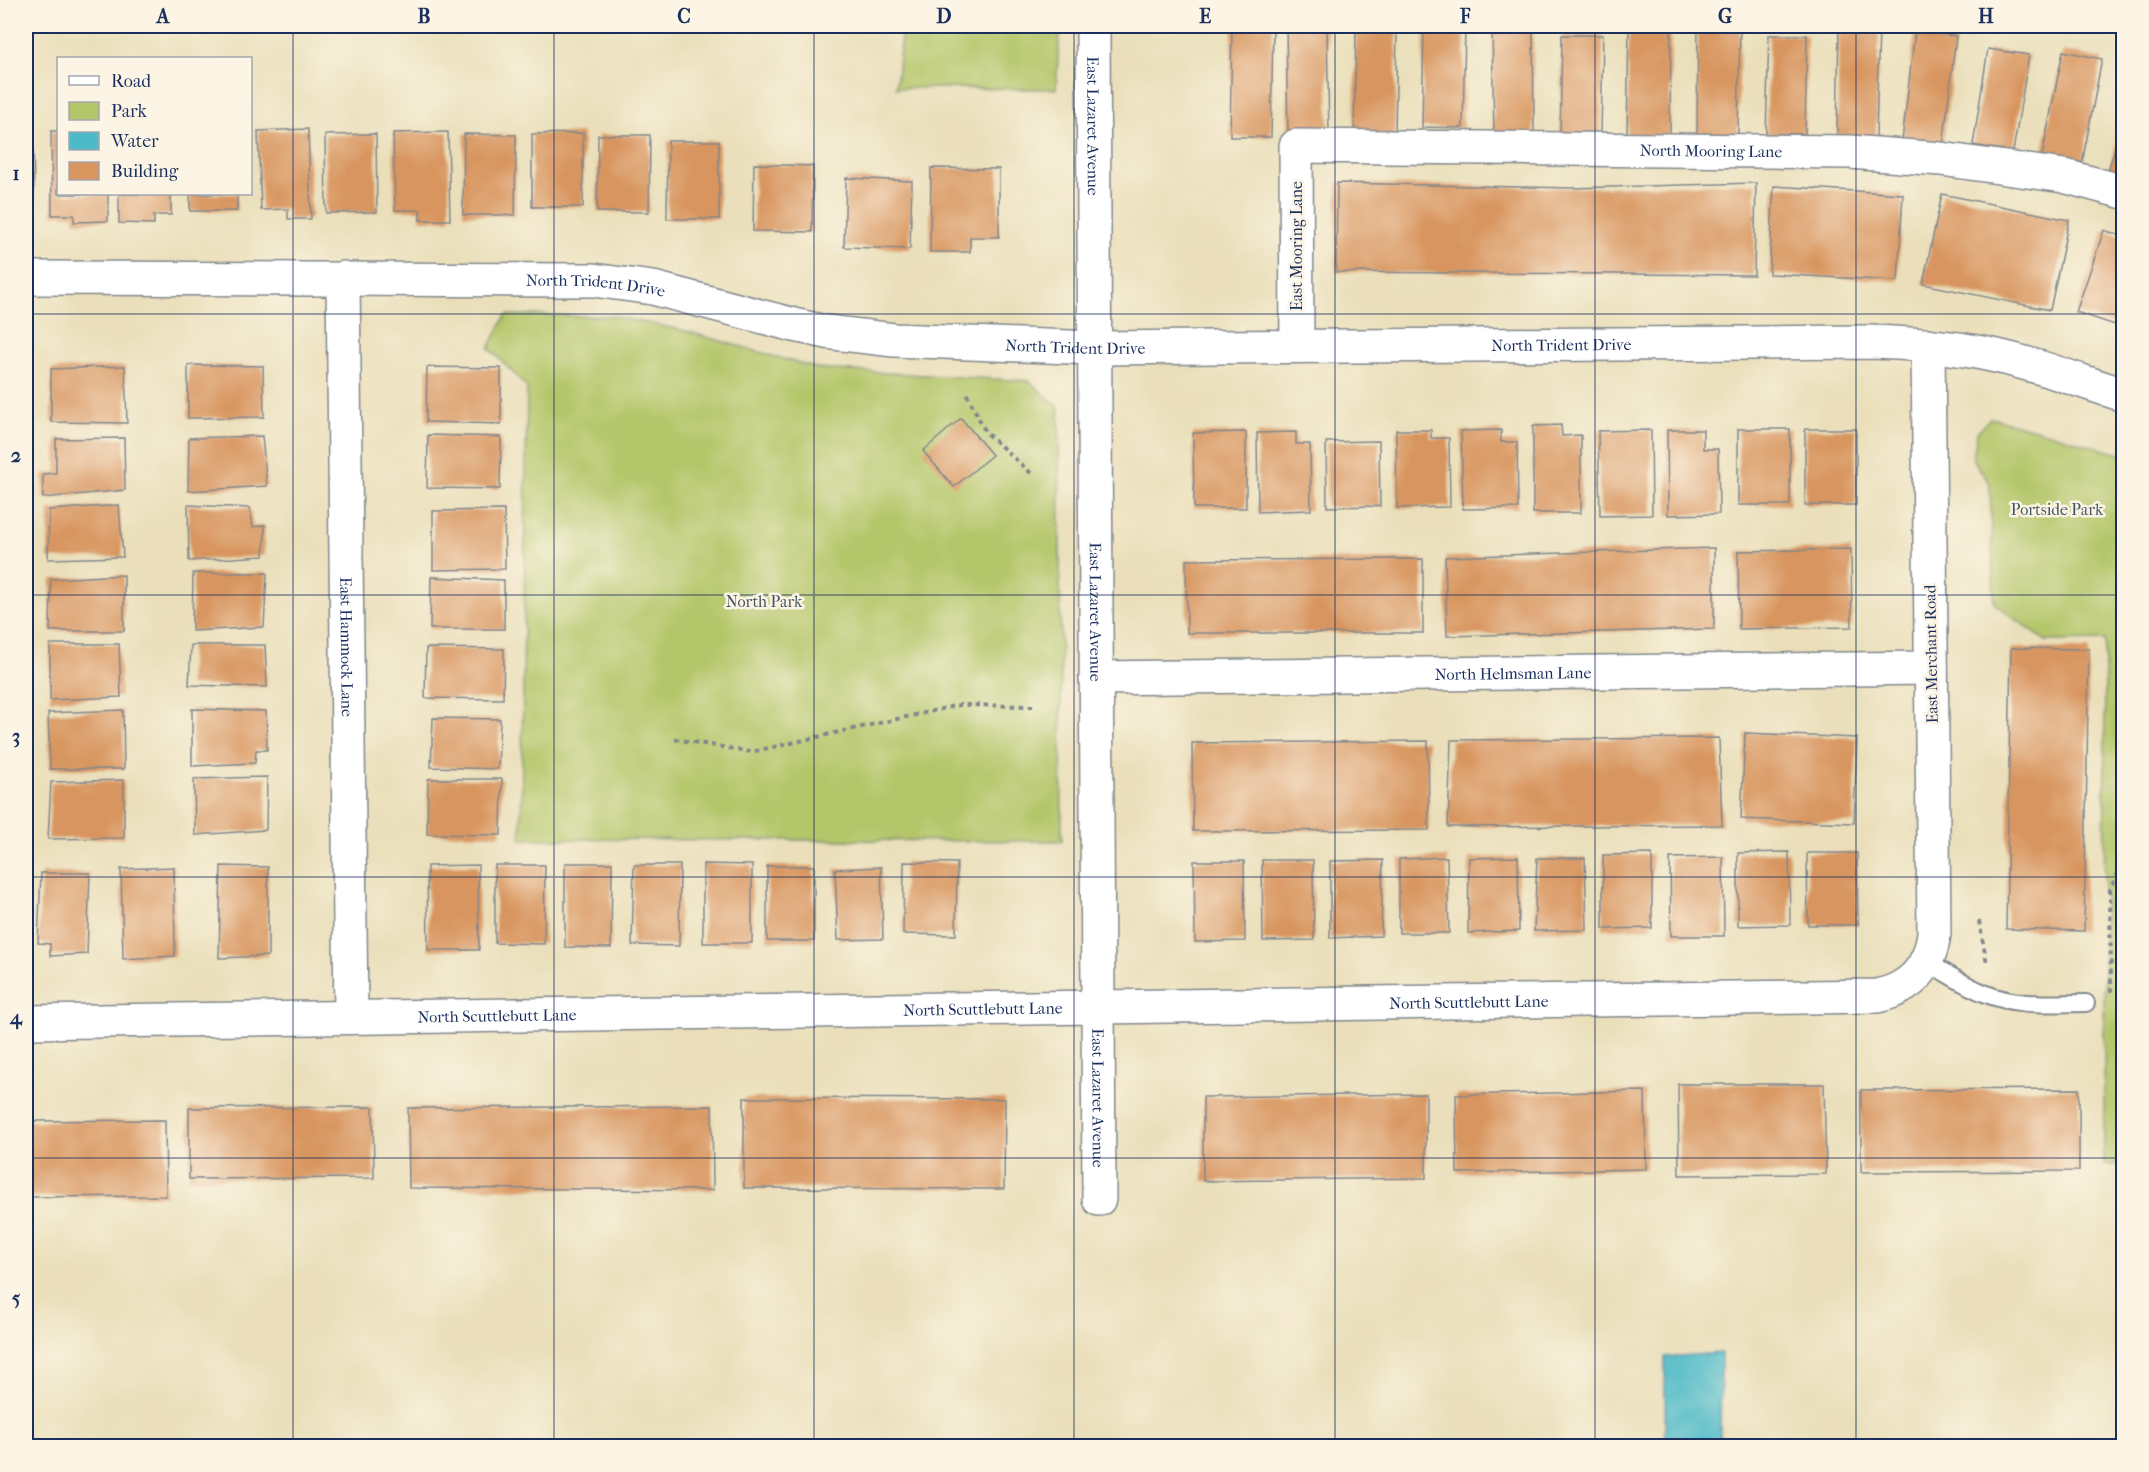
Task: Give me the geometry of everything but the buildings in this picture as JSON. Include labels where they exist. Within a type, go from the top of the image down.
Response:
[{"type":"street","name":"East Lazaret Avenue","points":[[1092,26],[1099,1199]]},
{"type":"street","name":"North Mooring Lane","points":[[1296,146],[1850,152],[1941,159],[2054,174],[2124,192]]},
{"type":"street","name":"East Mooring Lane","points":[[1296,146],[1297,346]]},
{"type":"street","name":"North Trident Drive","points":[[26,278],[593,280],[653,288],[794,325],[858,337],[1094,348],[1868,342],[1928,345],[1999,357],[2124,395]]},
{"type":"street","name":"East Hammock Lane","points":[[343,278],[351,1017]]},
{"type":"street","name":"East Merchant Road","points":[[1927,962],[1934,933],[1928,345]]},
{"type":"street","name":"North Helmsman Lane","points":[[1096,678],[1931,668]]},
{"type":"street","name":"North Scuttlebutt Lane","points":[[26,1022],[1876,996],[1893,993],[1907,985],[1927,962]]},
{"type":"lane","points":[[1927,962],[1985,994],[2002,999],[2030,1003],[2086,1003]]},
{"type":"path","points":[[968,394],[986,433],[1032,474]]},
{"type":"path","points":[[675,739],[751,752],[959,705],[1033,706]]},
{"type":"path","points":[[2100,989],[2111,990],[2110,889],[2124,862]]},
{"type":"path","points":[[1978,921],[1988,971]]},
{"type":"green space","points":[[902,26],[1060,26],[1056,89],[896,88]]},
{"type":"green space","name":"North Park","points":[[506,315],[612,316],[682,330],[819,369],[1029,381],[1059,407],[1062,841],[521,839],[527,387],[489,348]]},
{"type":"green space","name":"Portside Park","points":[[1990,418],[2040,430],[2123,455],[2123,1164],[2104,1165],[2105,640],[2046,641],[1994,603],[1990,484],[1973,459],[1977,432]]},
{"type":"water","points":[[1721,1353],[1720,1446],[1665,1446],[1665,1357]]}]
